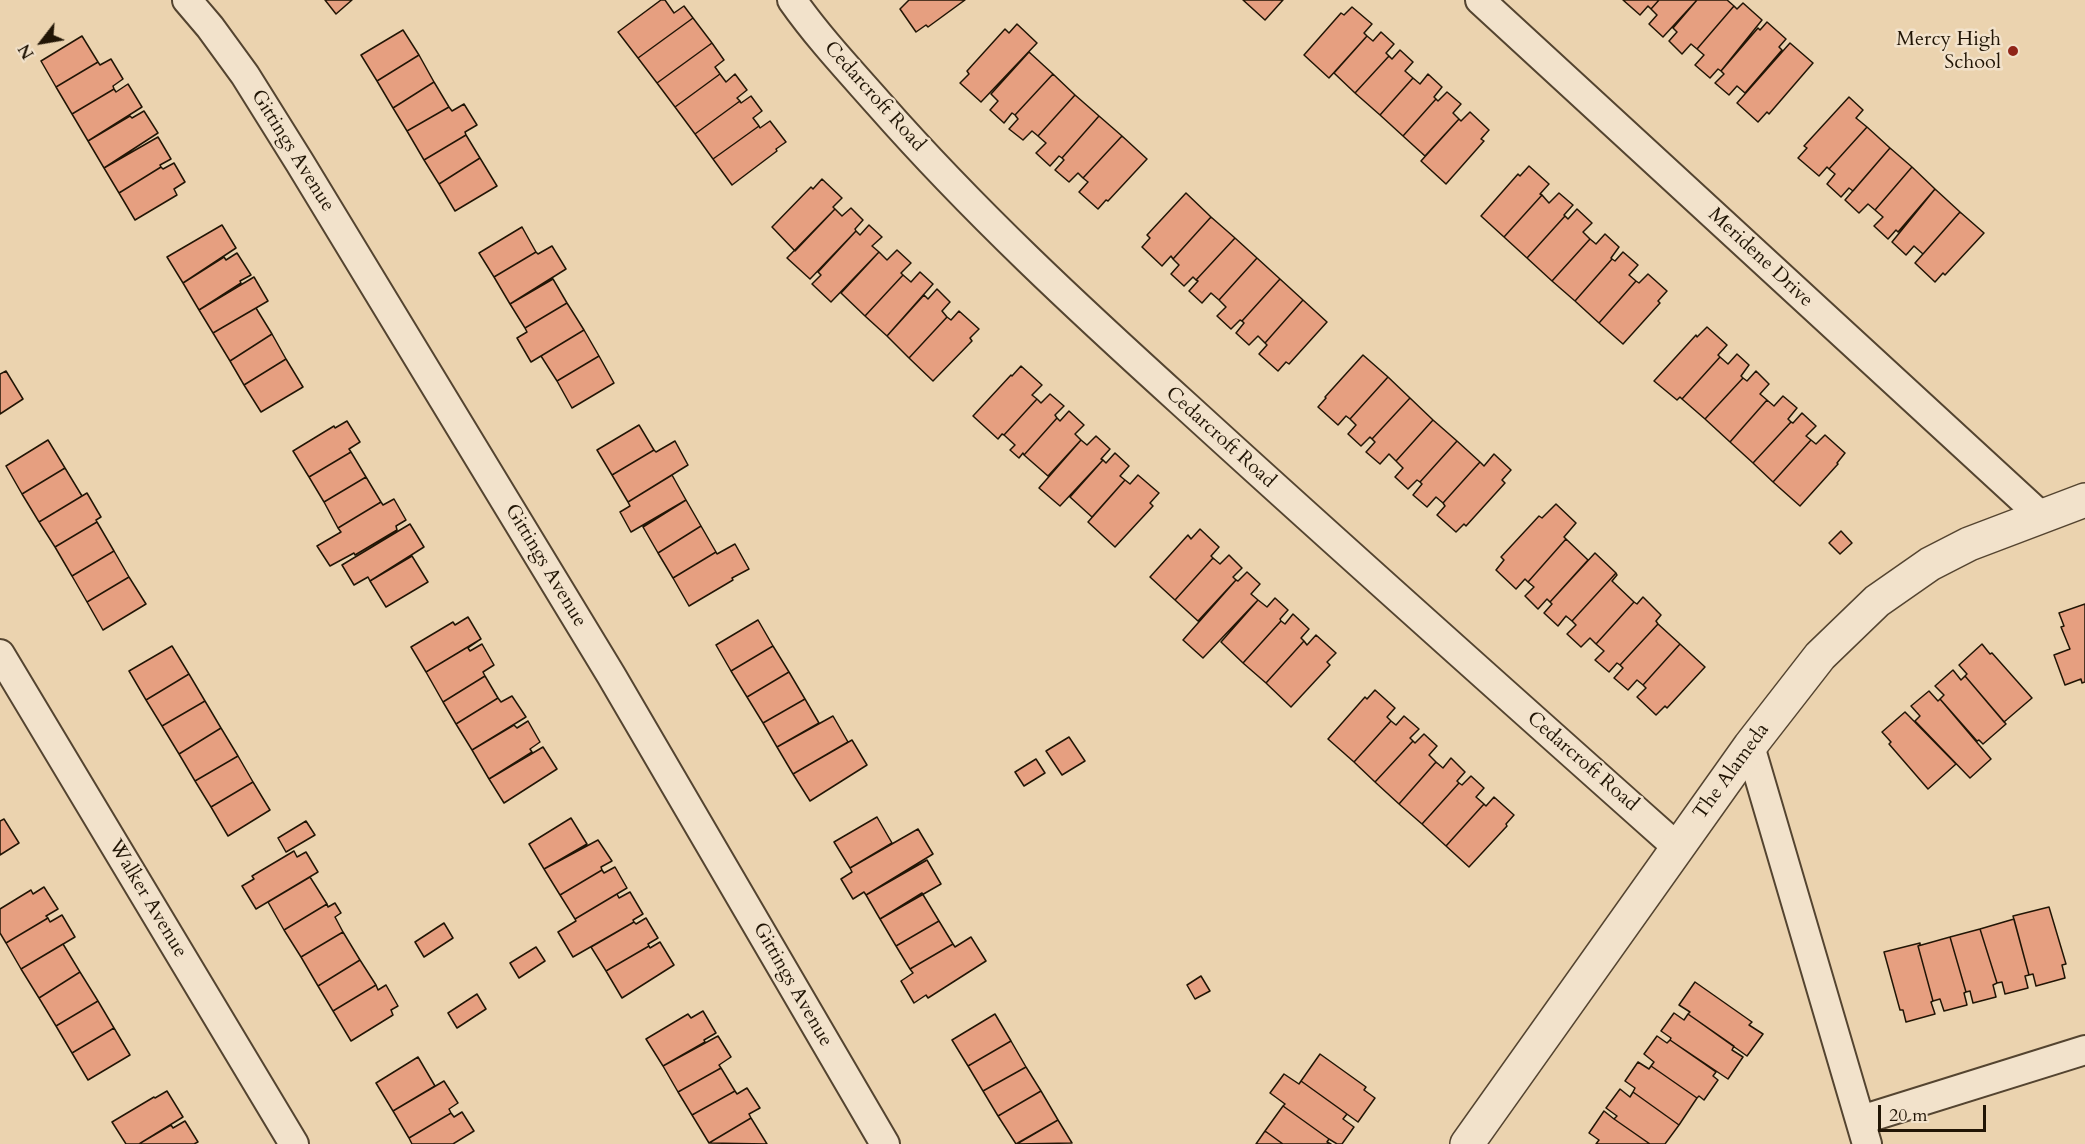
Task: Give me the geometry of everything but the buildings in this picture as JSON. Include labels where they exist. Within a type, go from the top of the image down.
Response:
[{"type":"street","name":"Gittings Avenue","points":[[187,0],[245,75],[300,163],[604,665],[885,1144]]},
{"type":"street","name":"Cedarcroft Road","points":[[792,0],[832,51],[940,172],[1059,290],[1412,612],[1677,847]]},
{"type":"street","name":"Meridene Drive","points":[[1480,0],[2041,516]]},
{"type":"street","name":"The Alameda","points":[[1467,1144],[1750,746],[1820,656],[1877,601],[1930,564],[1969,544],[2085,500]]},
{"type":"street","name":"Walker Avenue","points":[[0,654],[294,1144]]},
{"type":"street","points":[[1750,746],[1864,1132],[2085,1050]]},
{"type":"place","name":"Mercy High School","points":[[2013,51]]}]
